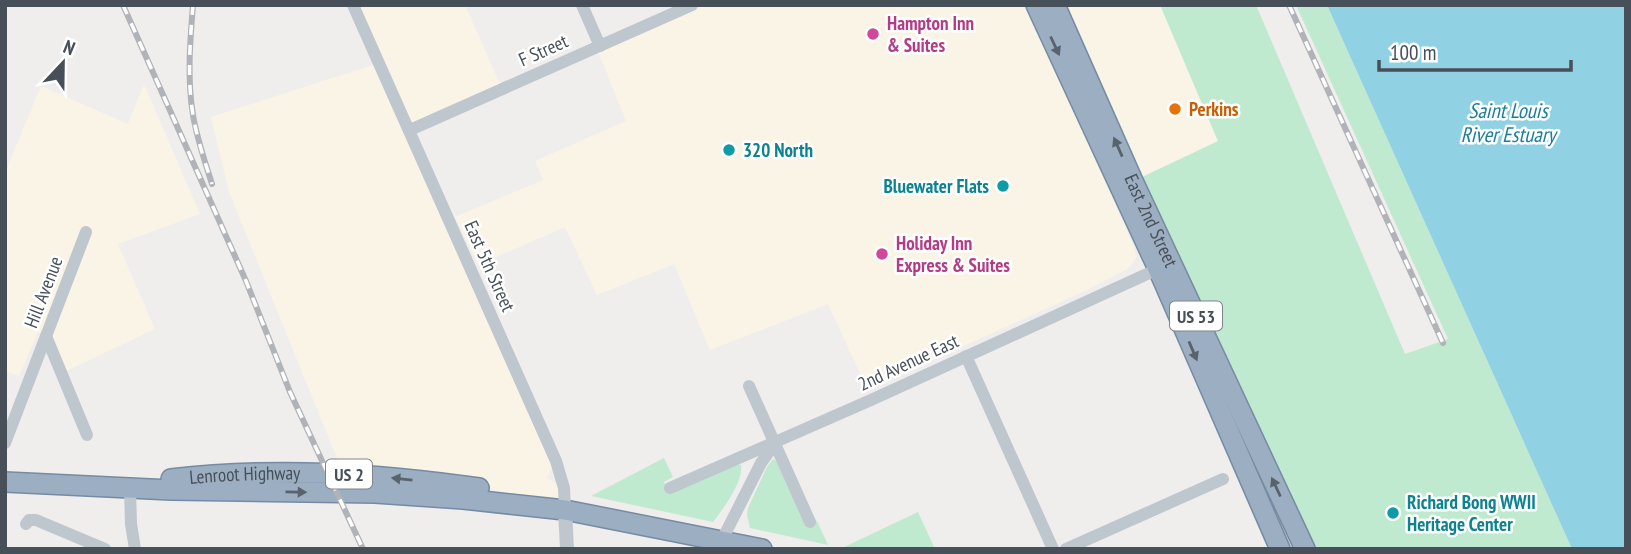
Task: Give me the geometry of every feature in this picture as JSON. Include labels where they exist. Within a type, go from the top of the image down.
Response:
[{"type":"highway","name":"East 2nd Street","points":[[1036,5],[1305,549]]},
{"type":"highway","name":"East 2nd Street","points":[[1055,5],[1280,549]]},
{"type":"highway","name":"Lenroot Highway","points":[[5,482],[130,488],[158,481],[222,474],[327,472],[491,489],[565,510],[762,549]]},
{"type":"street","name":"East 5th Street","points":[[353,5],[556,461],[564,488],[567,549]]},
{"type":"street","points":[[582,5],[600,46]]},
{"type":"street","name":"F Street","points":[[410,130],[692,5]]},
{"type":"street","name":"Hill Avenue","points":[[5,443],[86,232]]},
{"type":"street","name":"2nd Avenue East","points":[[670,488],[1164,266]]},
{"type":"street","points":[[46,336],[87,435]]},
{"type":"street","points":[[966,356],[1053,549]]},
{"type":"street","points":[[749,386],[810,522]]},
{"type":"street","points":[[722,540],[761,463],[775,442]]},
{"type":"street","points":[[1066,549],[1223,479]]},
{"type":"street","points":[[130,488],[135,549]]},
{"type":"street","points":[[26,524],[29,520],[36,520],[105,549]]},
{"type":"shaded area","points":[[353,5],[465,5],[502,89],[410,130],[556,461],[547,478],[564,488],[565,510],[491,489],[438,482],[345,478],[229,192],[211,117],[379,63]]},
{"type":"shaded area","points":[[701,5],[1027,5],[1135,249],[1136,257],[1133,263],[1127,269],[1087,290],[886,381],[865,384],[828,304],[710,350],[674,264],[597,295],[565,227],[478,265],[455,217],[543,180],[535,161],[626,121],[598,51]]},
{"type":"shaded area","points":[[1055,5],[1160,5],[1218,142],[1133,181]]},
{"type":"shaded area","points":[[144,84],[200,214],[118,244],[155,329],[66,371],[54,339],[38,332],[19,376],[5,371],[5,173],[41,86],[128,124]]},
{"type":"green space","points":[[1160,5],[1256,5],[1405,354],[1448,339],[1296,5],[1327,5],[1572,549],[1310,549],[1140,178],[1218,141]]},
{"type":"green space","points":[[664,458],[673,477],[664,482],[669,493],[737,464],[741,465],[736,487],[713,522],[591,496]]},
{"type":"green space","points":[[773,459],[805,524],[817,521],[828,545],[750,528],[748,508]]},
{"type":"green space","points":[[918,512],[935,549],[842,548]]},
{"type":"water","name":"Saint Louis River Estuary","points":[[1327,5],[1626,5],[1626,549],[1572,549]]},
{"type":"railway","points":[[123,5],[246,281],[290,392],[363,549]]},
{"type":"railway","points":[[193,5],[191,101],[212,184]]},
{"type":"railway","points":[[1289,5],[1443,343]]},
{"type":"place","name":"Hampton Inn & Suites","points":[[873,34]]},
{"type":"place","name":"Perkins","points":[[1175,109]]},
{"type":"place","name":"320 North","points":[[729,150]]},
{"type":"place","name":"Bluewater Flats","points":[[1003,186]]},
{"type":"place","name":"Holiday Inn Express & Suites","points":[[882,254]]},
{"type":"place","name":"Richard Bong WWII Heritage Center","points":[[1393,513]]}]
